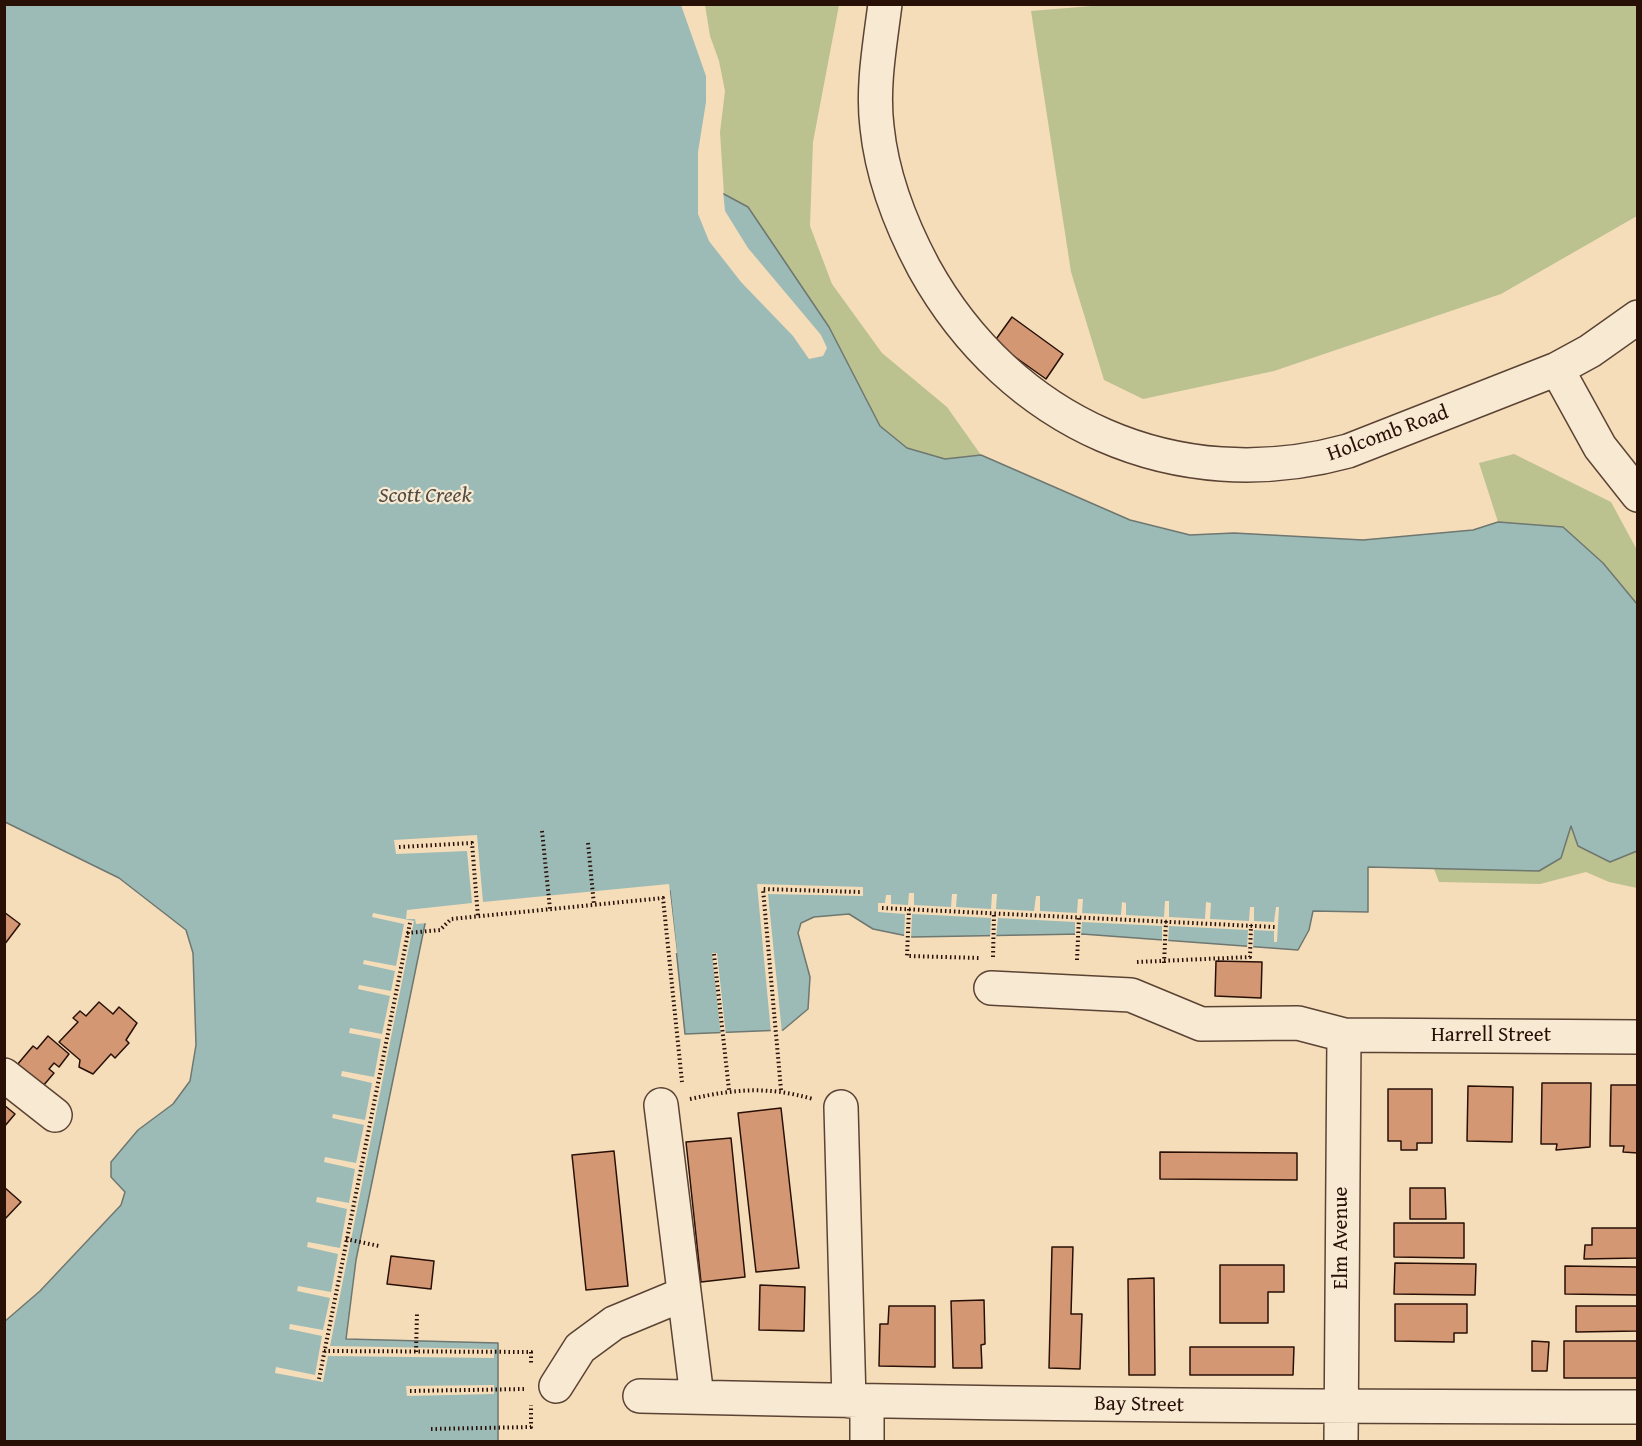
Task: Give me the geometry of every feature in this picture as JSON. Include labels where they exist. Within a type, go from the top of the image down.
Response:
[{"type":"street","name":"Holcomb Road","points":[[885,4],[876,125],[882,161],[910,243],[951,313],[976,344],[1041,402],[1081,426],[1116,442],[1200,461],[1272,464],[1314,460],[1348,451],[1557,369],[1590,351],[1638,316]]},
{"type":"street","points":[[1557,369],[1600,447],[1638,495]]},
{"type":"street","name":"Harrell Street","points":[[991,988],[1131,995],[1201,1024],[1298,1023],[1344,1035],[1638,1037]]},
{"type":"street","name":"Elm Avenue","points":[[1341,1442],[1344,1035]]},
{"type":"street","points":[[4,1075],[54,1115]]},
{"type":"street","points":[[672,1103],[684,1294],[697,1397]]},
{"type":"street","points":[[841,1107],[858,1401],[867,1442]]},
{"type":"street","points":[[555,1386],[580,1348],[614,1323],[684,1294]]},
{"type":"street","name":"Bay Street","points":[[640,1396],[1341,1407],[1638,1407]]},
{"type":"path","points":[[542,831],[550,909]]},
{"type":"path","points":[[399,847],[472,843],[478,917]]},
{"type":"path","points":[[588,843],[594,905]]},
{"type":"path","points":[[782,1090],[763,889],[860,892]]},
{"type":"path","points":[[407,933],[440,930],[452,919],[663,898],[672,1103],[729,1090],[782,1090],[841,1107]]},
{"type":"path","points":[[882,908],[1275,927]]},
{"type":"path","points":[[907,956],[909,909]]},
{"type":"path","points":[[993,949],[994,913]]},
{"type":"path","points":[[1077,960],[1079,917]]},
{"type":"path","points":[[1164,963],[1166,921]]},
{"type":"path","points":[[319,1379],[410,923]]},
{"type":"path","points":[[1250,957],[1251,925]]},
{"type":"path","points":[[714,954],[729,1090]]},
{"type":"path","points":[[346,1239],[379,1246]]},
{"type":"path","points":[[416,1352],[417,1313]]},
{"type":"path","points":[[324,1351],[503,1352]]},
{"type":"path","points":[[410,1391],[505,1389]]},
{"type":"path","points":[[431,1429],[507,1427]]},
{"type":"green space","points":[[1116,4],[1637,5],[1637,216],[1501,294],[1274,371],[1143,399],[1104,380],[1071,272],[1031,11]]},
{"type":"green space","points":[[705,5],[839,5],[813,142],[810,226],[832,284],[882,353],[947,407],[981,455],[972,470],[914,478],[725,211],[720,132],[725,91],[719,61],[710,36]]},
{"type":"green space","points":[[1514,454],[1611,502],[1637,550],[1637,604],[1603,563],[1563,527],[1498,522],[1479,463]]},
{"type":"green space","points":[[1571,825],[1637,839],[1637,888],[1609,882],[1586,872],[1540,884],[1439,882],[1434,869],[1555,855]]},
{"type":"water","name":"Scott Creek","points":[[5,5],[697,5],[711,56],[709,186],[748,207],[829,327],[880,426],[907,448],[945,459],[981,455],[1130,520],[1190,535],[1234,533],[1363,540],[1473,530],[1498,522],[1563,527],[1603,563],[1637,604],[1637,851],[1610,862],[1578,846],[1571,826],[1561,858],[1539,871],[1368,867],[1368,912],[1313,911],[1309,930],[1298,950],[1082,934],[912,937],[873,929],[849,914],[814,917],[801,923],[798,933],[810,977],[808,1009],[783,1030],[685,1034],[670,891],[426,919],[356,1260],[346,1339],[498,1343],[498,1441],[5,1441],[4,1322],[40,1291],[121,1205],[125,1192],[111,1177],[111,1162],[138,1130],[173,1104],[190,1081],[196,1045],[193,953],[186,930],[119,878],[5,822]]},
{"type":"pier","points":[[700,4],[719,83],[712,150],[712,185],[723,190],[725,211],[748,248],[821,335],[827,348],[823,356],[809,359],[793,336],[741,282],[709,241],[698,214],[698,152],[706,102],[706,76],[681,5]]},
{"type":"pier","points":[[477,835],[483,902],[669,884],[677,953],[674,953],[667,894],[428,923],[416,924],[415,919],[406,919],[407,910],[472,903],[467,851],[396,854],[394,840]]},
{"type":"pier","points":[[757,884],[863,887],[863,896],[768,894],[782,1033],[771,1033]]},
{"type":"pier","points":[[909,893],[914,893],[914,905],[951,907],[952,894],[957,894],[956,907],[991,909],[992,894],[997,894],[996,909],[1034,911],[1036,896],[1040,896],[1040,911],[1077,913],[1078,899],[1083,899],[1082,913],[1121,915],[1122,902],[1126,903],[1126,915],[1164,917],[1165,901],[1169,901],[1169,917],[1205,919],[1206,902],[1211,903],[1210,919],[1249,921],[1250,907],[1254,907],[1254,921],[1274,922],[1276,907],[1279,907],[1277,942],[1274,942],[1274,931],[1254,930],[1253,950],[1247,949],[1248,930],[1169,926],[1168,943],[1162,943],[1162,926],[1082,922],[1081,937],[1075,937],[1075,922],[998,918],[996,938],[990,939],[991,918],[912,914],[911,940],[904,938],[905,914],[878,912],[878,903],[885,903],[886,895],[891,895],[891,904],[908,905]]},
{"type":"pier","points":[[373,913],[414,921],[330,1346],[494,1349],[494,1358],[328,1356],[323,1382],[275,1373],[276,1367],[315,1375],[322,1336],[289,1329],[290,1324],[323,1330],[330,1298],[297,1291],[298,1286],[331,1292],[338,1254],[307,1247],[308,1242],[340,1248],[347,1209],[316,1202],[317,1197],[349,1203],[355,1169],[324,1162],[325,1157],[356,1163],[364,1125],[332,1118],[333,1114],[365,1120],[372,1083],[341,1076],[342,1071],[374,1077],[381,1039],[349,1033],[350,1028],[382,1034],[390,996],[358,989],[359,985],[391,991],[395,971],[363,964],[364,960],[396,966],[404,924],[372,917]]},
{"type":"pier","points":[[712,953],[717,953],[726,1036],[721,1036]]},
{"type":"pier","points":[[494,1385],[494,1394],[407,1396],[406,1386]]},
{"type":"building","points":[[1012,317],[1063,354],[1046,379],[994,342]]},
{"type":"building","points":[[4,912],[20,924],[4,945]]},
{"type":"building","points":[[1216,961],[1262,962],[1261,998],[1215,996]]},
{"type":"building","points":[[99,1002],[113,1014],[119,1007],[137,1023],[126,1040],[129,1043],[115,1058],[111,1054],[93,1074],[79,1067],[80,1060],[59,1042],[78,1022],[73,1018],[80,1011],[86,1016]]},
{"type":"building","points":[[48,1036],[69,1054],[59,1067],[54,1063],[49,1069],[54,1073],[43,1086],[17,1065],[33,1046],[37,1049]]},
{"type":"building","points":[[1542,1083],[1591,1083],[1590,1147],[1556,1150],[1557,1144],[1541,1144]]},
{"type":"building","points":[[1611,1085],[1638,1085],[1638,1153],[1623,1152],[1624,1146],[1610,1146]]},
{"type":"building","points":[[1468,1086],[1513,1087],[1512,1142],[1467,1141]]},
{"type":"building","points":[[1388,1089],[1432,1089],[1432,1143],[1417,1143],[1417,1150],[1401,1150],[1401,1141],[1388,1141]]},
{"type":"building","points":[[4,1105],[15,1114],[4,1127]]},
{"type":"building","points":[[781,1108],[799,1268],[756,1272],[738,1113]]},
{"type":"building","points":[[731,1138],[745,1277],[701,1282],[686,1142]]},
{"type":"building","points":[[614,1151],[628,1286],[586,1290],[572,1155]]},
{"type":"building","points":[[1160,1152],[1297,1153],[1297,1180],[1160,1179]]},
{"type":"building","points":[[4,1187],[21,1202],[4,1220]]},
{"type":"building","points":[[1410,1188],[1445,1188],[1446,1219],[1410,1219]]},
{"type":"building","points":[[1394,1223],[1464,1223],[1464,1258],[1394,1257]]},
{"type":"building","points":[[1592,1228],[1638,1228],[1638,1258],[1584,1259],[1585,1245],[1592,1245]]},
{"type":"building","points":[[1052,1247],[1073,1247],[1071,1314],[1082,1314],[1080,1369],[1049,1368]]},
{"type":"building","points":[[391,1256],[434,1261],[431,1289],[387,1284]]},
{"type":"building","points":[[1395,1263],[1476,1264],[1475,1295],[1394,1294]]},
{"type":"building","points":[[1220,1265],[1284,1265],[1284,1292],[1268,1292],[1268,1323],[1220,1323]]},
{"type":"building","points":[[1565,1266],[1638,1267],[1638,1295],[1565,1294]]},
{"type":"building","points":[[1154,1278],[1155,1375],[1129,1375],[1128,1279]]},
{"type":"building","points":[[760,1285],[805,1287],[804,1331],[759,1330]]},
{"type":"building","points":[[984,1300],[985,1344],[981,1345],[982,1368],[953,1368],[951,1301]]},
{"type":"building","points":[[1395,1304],[1467,1304],[1467,1333],[1454,1333],[1454,1342],[1395,1341]]},
{"type":"building","points":[[889,1306],[935,1306],[935,1367],[879,1366],[880,1324],[888,1324]]},
{"type":"building","points":[[1576,1306],[1638,1306],[1638,1331],[1576,1332]]},
{"type":"building","points":[[1532,1341],[1549,1342],[1547,1371],[1532,1371]]},
{"type":"building","points":[[1564,1341],[1638,1341],[1638,1378],[1564,1378]]},
{"type":"building","points":[[1190,1347],[1294,1347],[1293,1375],[1190,1375]]}]
